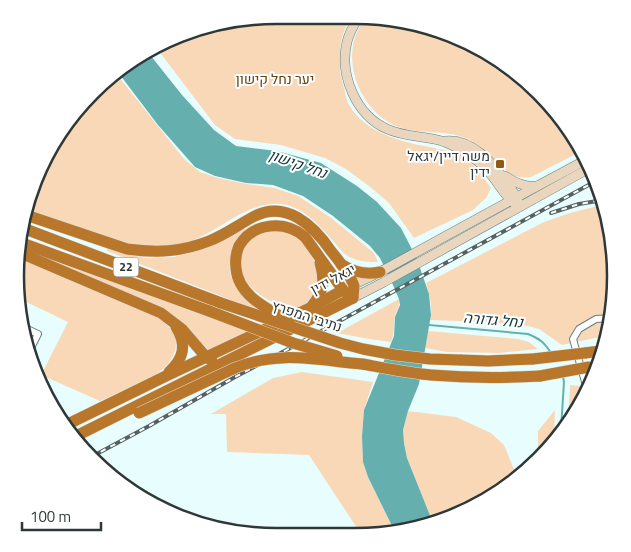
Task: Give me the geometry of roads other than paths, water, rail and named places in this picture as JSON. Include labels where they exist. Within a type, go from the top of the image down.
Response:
[{"type":"highway","points":[[31,217],[127,249],[163,252],[186,249],[211,240],[254,216],[265,212],[278,211],[299,218],[312,227],[322,238],[354,285],[353,298]]},
{"type":"highway","points":[[313,334],[259,304],[245,291],[240,283],[236,274],[235,262],[237,251],[250,233],[270,226],[291,228],[299,232],[313,247],[342,290],[353,298]]},
{"type":"highway","name":"נתיבי המפרץ","points":[[28,230],[221,303],[363,349],[430,359],[488,361],[532,359],[596,352]]},
{"type":"highway","name":"נתיבי המפרץ","points":[[26,244],[293,343],[362,364],[432,375],[518,377],[540,376],[590,367]]},
{"type":"highway","points":[[310,308],[318,298],[323,284],[322,268],[313,247]]},
{"type":"highway","points":[[25,255],[149,307],[170,319],[182,328],[206,357],[218,366]]},
{"type":"highway","points":[[340,264],[350,269],[382,277]]},
{"type":"highway","name":"יגאל ידין","points":[[71,423],[310,308],[342,290]]},
{"type":"highway","name":"יגאל ידין","points":[[80,434],[353,298]]},
{"type":"highway","points":[[166,376],[178,363],[183,351],[180,333],[170,319]]},
{"type":"highway","points":[[83,439],[245,364],[278,357],[301,357],[362,364]]},
{"type":"main road","points":[[355,24],[347,44],[346,60],[349,85],[353,96],[370,117],[387,129],[408,136],[442,141],[454,140],[465,144],[482,154],[497,169],[520,185],[540,185]]},
{"type":"main road","points":[[442,141],[462,150],[475,159],[514,198]]},
{"type":"main road","name":"יגאל ידין","points":[[353,298],[423,248],[580,163]]},
{"type":"main road","points":[[497,169],[519,206]]},
{"type":"main road","name":"יגאל ידין","points":[[342,290],[382,277],[427,258],[584,171]]},
{"type":"main road","points":[[481,216],[499,198],[499,185]]},
{"type":"street","points":[[585,380],[572,340],[579,329],[596,319],[603,319]]},
{"type":"street","points":[[30,330],[38,334],[33,344]]},
{"type":"water","name":"נחל קישון","points":[[152,57],[182,95],[214,130],[236,146],[277,151],[321,163],[357,186],[377,202],[401,228],[417,259],[429,294],[431,315],[419,384],[408,411],[403,430],[407,458],[430,517],[392,525],[368,477],[363,462],[364,410],[394,336],[395,317],[400,305],[380,258],[370,246],[333,216],[303,196],[273,185],[246,183],[215,176],[195,167],[158,125],[121,77]]},
{"type":"waterway","name":"נחל גדורה","points":[[429,325],[528,334],[541,341],[551,353]]},
{"type":"waterway","name":"נחל גדורה","points":[[562,421],[563,377]]},
{"type":"railway","points":[[98,454],[590,184]]},
{"type":"railway","points":[[551,213],[579,204],[596,201]]},
{"type":"place","name":"משה דיין/יגאל ידין","points":[[500,164]]},
{"type":"park label","name":"יער נחל קישון","points":[[275,79]]}]
